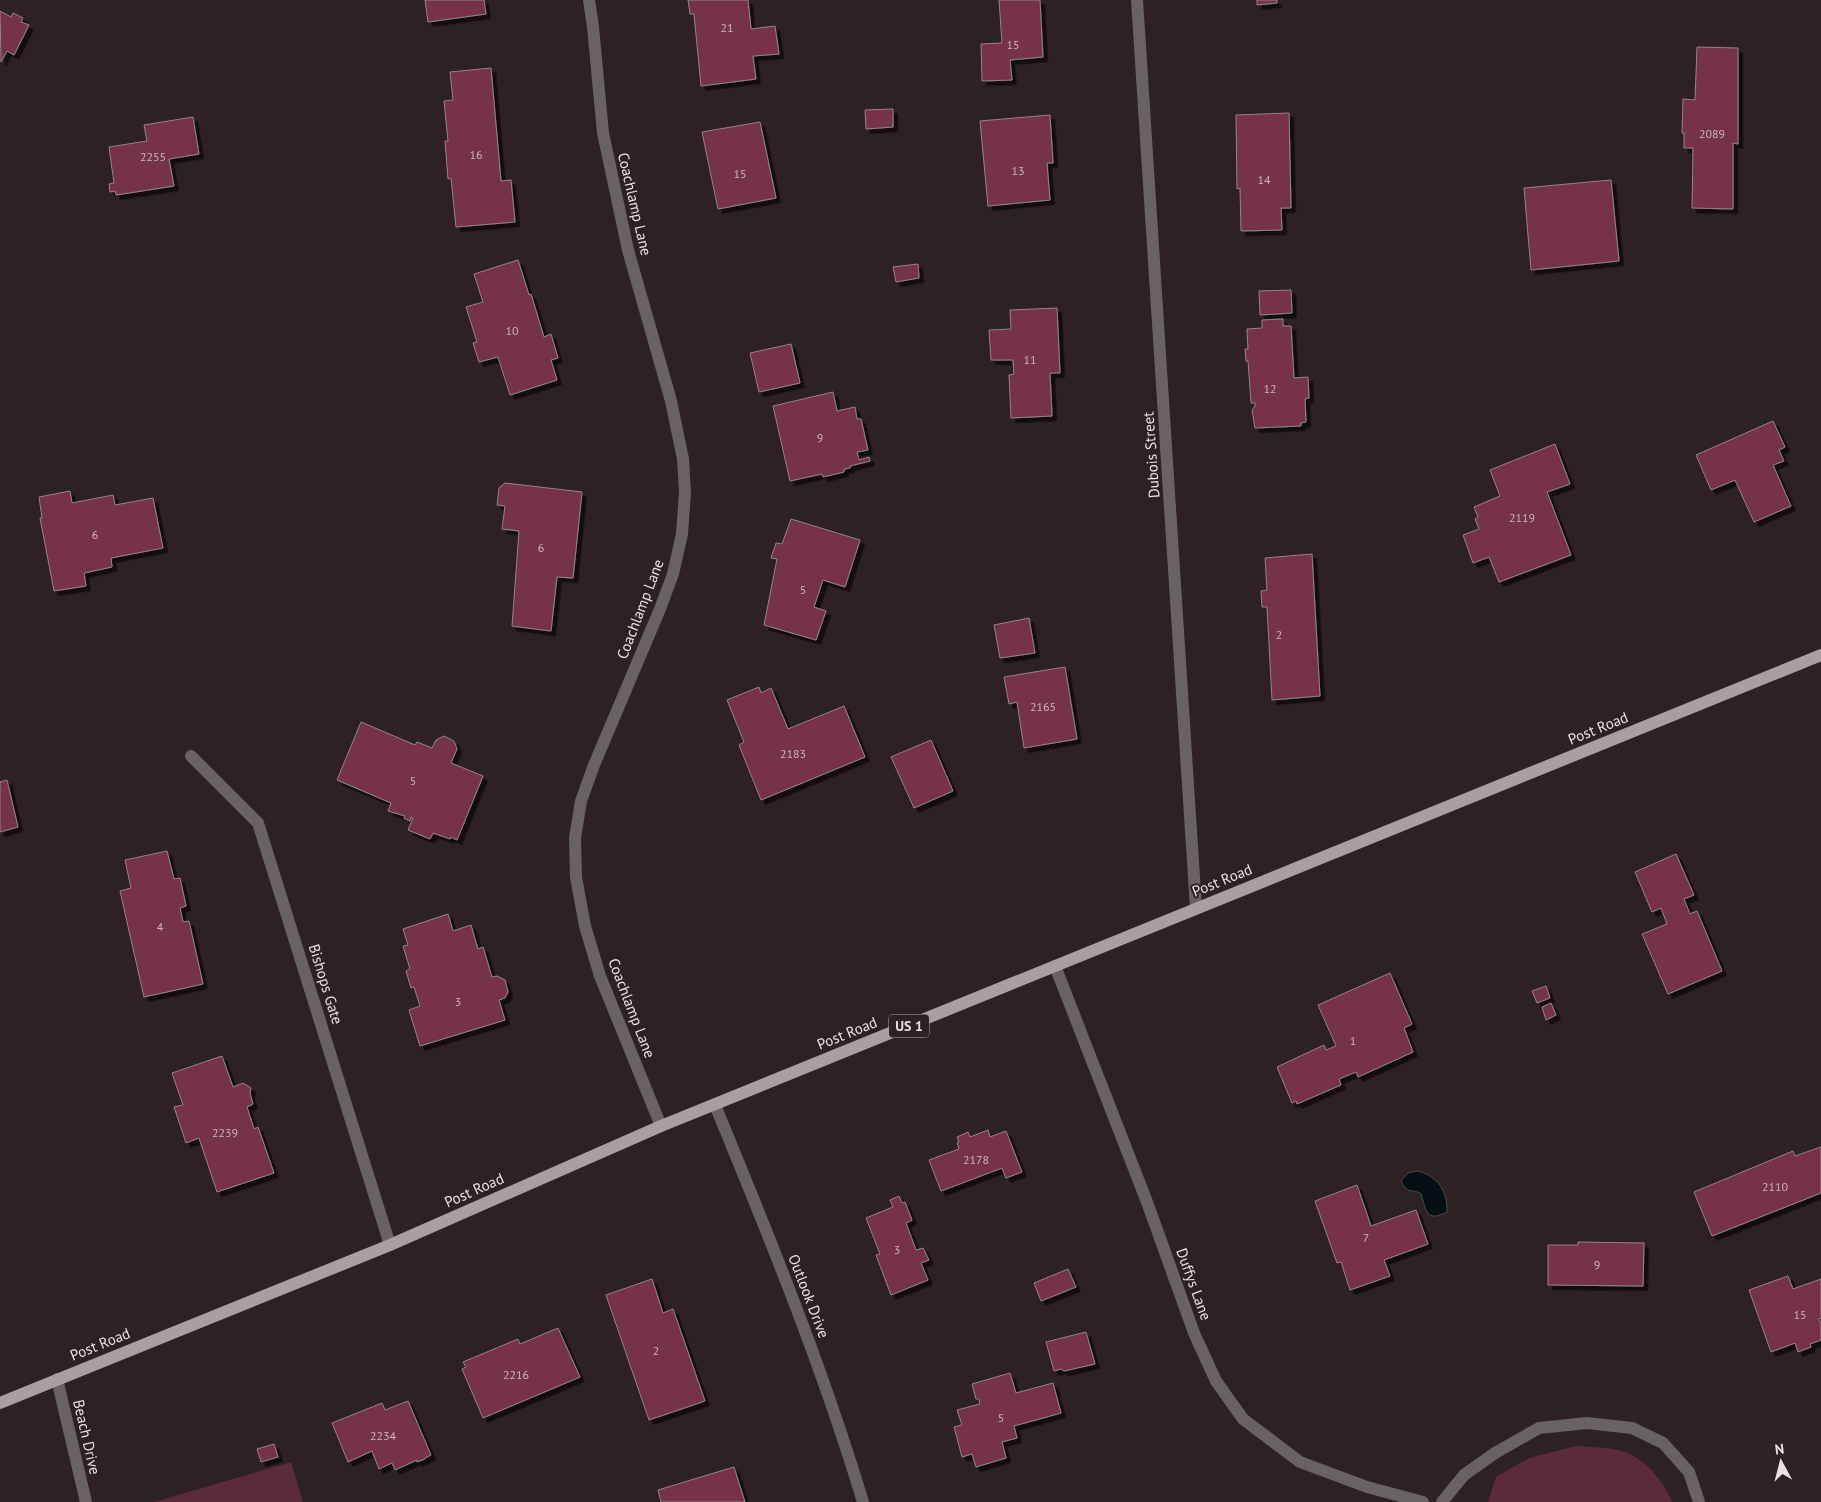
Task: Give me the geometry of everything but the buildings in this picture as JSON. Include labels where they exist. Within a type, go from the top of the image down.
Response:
[{"type":"main road","name":"Post Road","points":[[0,1403],[390,1244],[661,1126],[1821,655]]},
{"type":"street","name":"Coachlamp Lane","points":[[589,0],[603,134],[628,250],[671,402],[683,459],[685,492],[682,534],[673,574],[581,801],[575,838],[576,877],[585,926],[600,976],[661,1126]]},
{"type":"street","name":"Dubois Street","points":[[1137,0],[1196,908]]},
{"type":"street","name":"Bishops Gate","points":[[191,756],[258,823],[390,1244]]},
{"type":"street","name":"Duffys Lane","points":[[1055,966],[1147,1202],[1194,1333],[1216,1381],[1243,1419],[1300,1462],[1367,1487],[1423,1502]]},
{"type":"street","name":"Outlook Drive","points":[[715,1105],[782,1269],[826,1388],[863,1502]]},
{"type":"street","name":"Beach Drive","points":[[57,1379],[86,1502]]},
{"type":"street","points":[[1442,1502],[1464,1475],[1495,1453],[1539,1428],[1587,1424],[1632,1428],[1663,1444],[1689,1472],[1699,1502]]},
{"type":"shaded area","points":[[1417,1171],[1430,1176],[1440,1185],[1446,1197],[1447,1212],[1435,1216],[1431,1215],[1426,1210],[1421,1194],[1408,1190],[1403,1186],[1401,1181],[1408,1173]]},
{"type":"shaded area","points":[[1576,1446],[1618,1450],[1636,1458],[1658,1477],[1672,1502],[1488,1502],[1496,1477],[1529,1458]]},
{"type":"shaded area","points":[[291,1462],[303,1502],[154,1502]]}]
